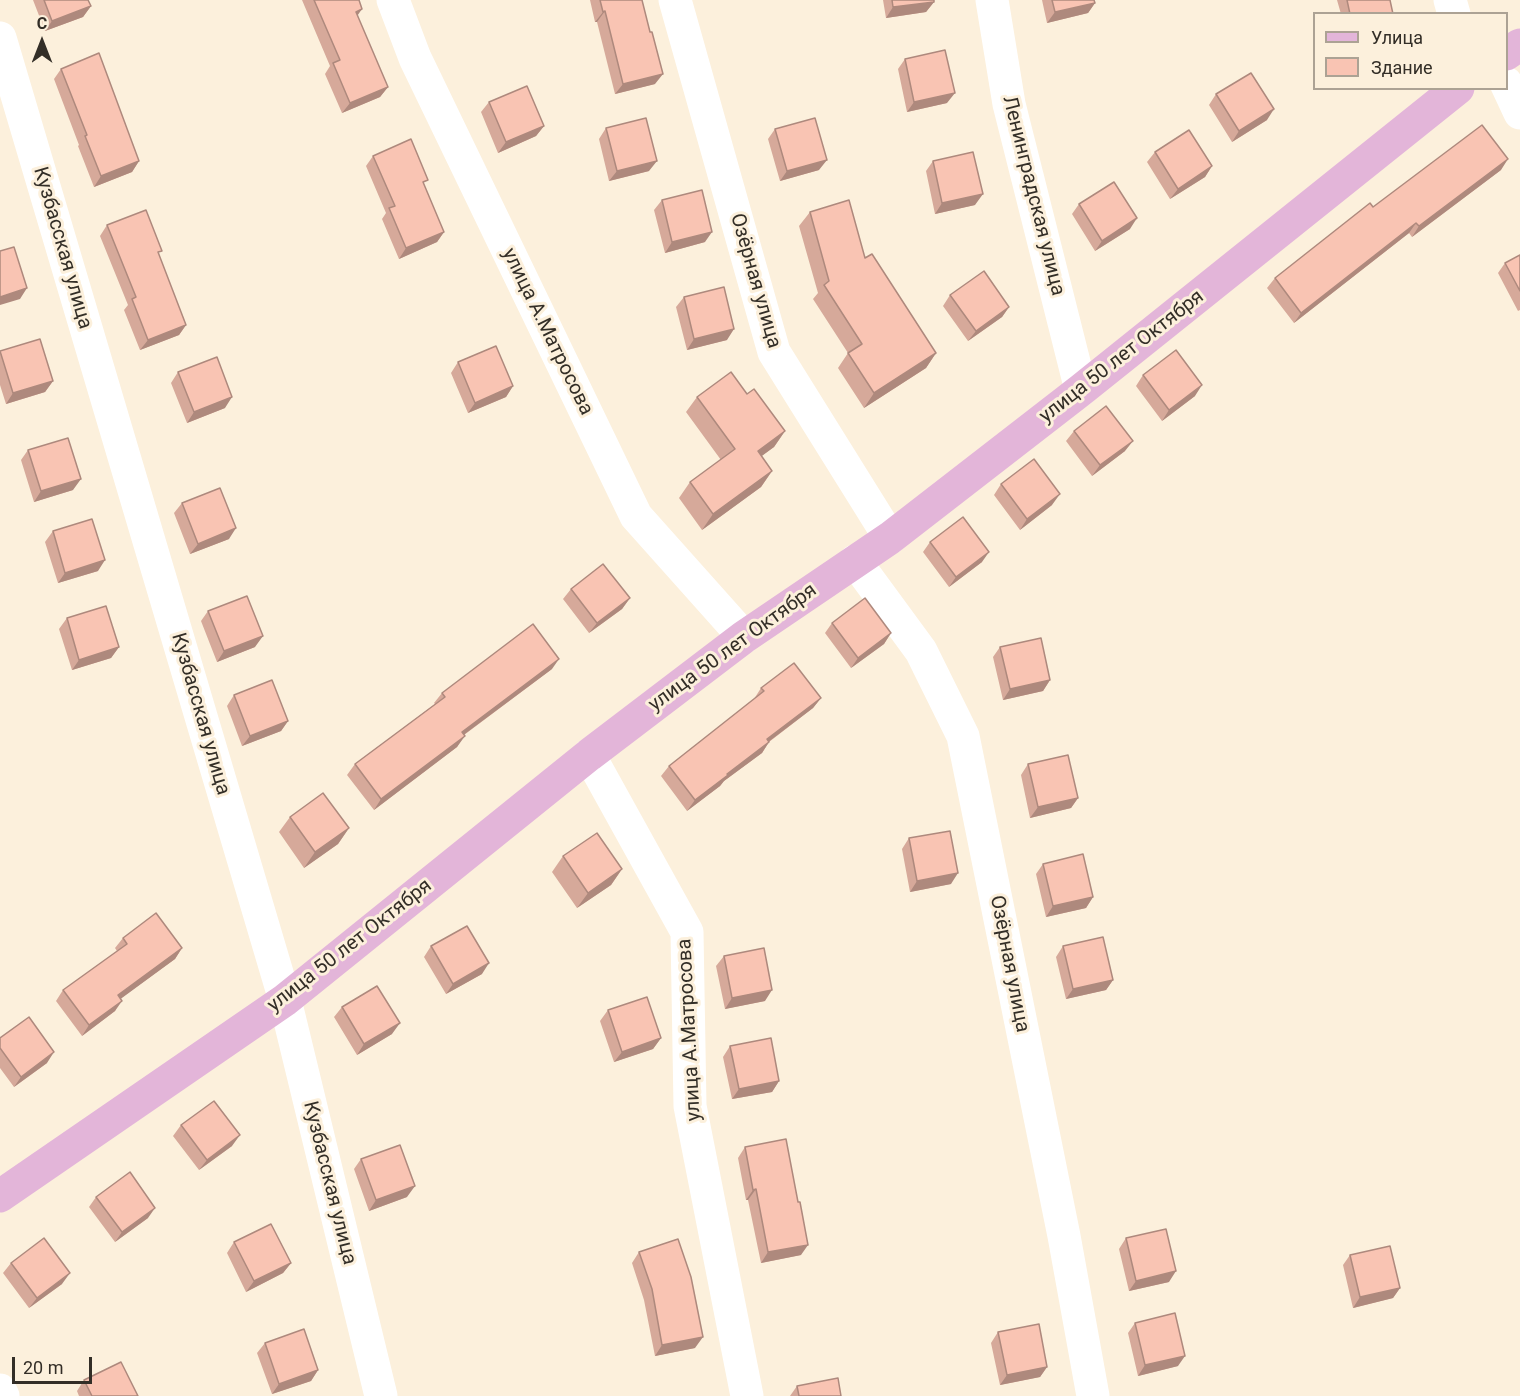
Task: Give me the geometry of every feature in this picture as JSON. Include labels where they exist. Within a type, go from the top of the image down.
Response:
[{"type":"main road","name":"улица 50 лет Октября","points":[[0,1196],[285,1000],[589,755],[744,638],[890,538],[1081,390],[1456,90]]},
{"type":"street","name":"улица А.Матросова","points":[[393,0],[414,58],[636,516],[744,638]]},
{"type":"street","name":"Озёрная улица","points":[[675,0],[774,352],[890,538]]},
{"type":"street","name":"Ленинградская улица","points":[[992,0],[1010,104],[1081,390]]},
{"type":"street","name":"Кузбасская улица","points":[[0,38],[285,1000],[381,1396]]},
{"type":"street","points":[[1508,87],[1520,113]]},
{"type":"street","name":"Озёрная улица","points":[[855,561],[921,651],[963,736],[1064,1236],[1093,1396]]},
{"type":"street","name":"улица А.Матросова","points":[[589,755],[687,932],[690,1106],[747,1396]]},
{"type":"street","points":[[0,1390],[3,1396]]},
{"type":"building","points":[[44,0],[88,0],[91,6],[52,21]]},
{"type":"building","points":[[314,0],[359,0],[362,9],[356,12],[388,87],[350,103],[333,63],[340,60]]},
{"type":"building","points":[[600,0],[642,0],[663,74],[623,84],[605,11],[603,12]]},
{"type":"building","points":[[892,0],[934,0],[934,2],[893,7]]},
{"type":"building","points":[[1052,0],[1094,0],[1095,3],[1055,12]]},
{"type":"building","points":[[1347,0],[1390,0],[1393,12],[1350,12]]},
{"type":"building","points":[[945,50],[955,93],[914,102],[905,59]]},
{"type":"building","points":[[99,53],[139,161],[101,176],[61,69]]},
{"type":"building","points":[[1251,73],[1274,109],[1239,131],[1216,94]]},
{"type":"building","points":[[527,86],[544,126],[506,142],[489,102]]},
{"type":"building","points":[[646,118],[657,161],[617,171],[606,128]]},
{"type":"building","points":[[815,118],[827,160],[787,171],[775,129]]},
{"type":"building","points":[[1482,125],[1508,159],[1419,226],[1416,223],[1301,313],[1275,278],[1370,203],[1373,207]]},
{"type":"building","points":[[1189,130],[1212,166],[1178,189],[1155,152]]},
{"type":"building","points":[[411,139],[428,180],[423,182],[444,232],[406,248],[389,208],[395,206],[373,156]]},
{"type":"building","points":[[973,152],[983,194],[942,203],[933,161]]},
{"type":"building","points":[[1114,182],[1137,218],[1102,241],[1079,204]]},
{"type":"building","points":[[702,190],[712,232],[672,242],[662,200]]},
{"type":"building","points":[[849,200],[865,258],[872,254],[936,353],[874,393],[848,353],[862,344],[824,285],[829,281],[810,212]]},
{"type":"building","points":[[146,210],[162,251],[158,252],[186,325],[148,340],[132,299],[136,297],[107,225]]},
{"type":"building","points":[[14,247],[27,288],[0,297],[0,251]]},
{"type":"building","points":[[1520,255],[1520,291],[1505,263]]},
{"type":"building","points":[[984,271],[1009,307],[976,331],[950,295]]},
{"type":"building","points":[[724,287],[734,329],[694,339],[684,297]]},
{"type":"building","points":[[40,339],[53,381],[13,393],[0,351]]},
{"type":"building","points":[[496,346],[513,386],[475,403],[458,362]]},
{"type":"building","points":[[1176,350],[1202,385],[1169,410],[1143,375]]},
{"type":"building","points":[[217,357],[232,397],[194,412],[178,372]]},
{"type":"building","points":[[731,372],[747,394],[754,389],[785,431],[758,451],[772,471],[713,514],[690,482],[735,449],[697,397]]},
{"type":"building","points":[[1106,406],[1133,441],[1100,465],[1074,431]]},
{"type":"building","points":[[68,438],[81,479],[41,491],[28,450]]},
{"type":"building","points":[[1034,459],[1060,494],[1027,519],[1001,484]]},
{"type":"building","points":[[220,488],[236,528],[198,544],[182,503]]},
{"type":"building","points":[[963,517],[989,552],[956,577],[930,542]]},
{"type":"building","points":[[92,519],[105,560],[65,573],[53,531]]},
{"type":"building","points":[[603,564],[630,598],[597,623],[571,589]]},
{"type":"building","points":[[247,596],[263,636],[224,651],[208,611]]},
{"type":"building","points":[[865,598],[891,633],[858,658],[832,623]]},
{"type":"building","points":[[106,606],[119,647],[79,660],[67,618]]},
{"type":"building","points":[[533,624],[559,659],[462,732],[465,736],[381,799],[355,764],[445,697],[442,693]]},
{"type":"building","points":[[1041,638],[1050,680],[1010,689],[1000,647]]},
{"type":"building","points":[[794,663],[821,698],[767,739],[769,742],[695,800],[669,766],[764,691],[761,688]]},
{"type":"building","points":[[272,680],[288,721],[250,736],[234,695]]},
{"type":"building","points":[[1068,755],[1078,798],[1038,807],[1028,764]]},
{"type":"building","points":[[323,793],[349,828],[315,852],[290,817]]},
{"type":"building","points":[[950,831],[958,873],[917,881],[909,838]]},
{"type":"building","points":[[597,833],[622,869],[588,893],[563,856]]},
{"type":"building","points":[[1083,854],[1093,897],[1053,906],[1043,864]]},
{"type":"building","points":[[156,913],[182,948],[118,995],[122,1001],[89,1025],[63,990],[127,944],[123,938]]},
{"type":"building","points":[[467,926],[489,963],[453,984],[431,946]]},
{"type":"building","points":[[1103,937],[1113,980],[1073,989],[1063,946]]},
{"type":"building","points":[[764,948],[772,990],[732,998],[724,956]]},
{"type":"building","points":[[377,986],[400,1023],[364,1044],[342,1007]]},
{"type":"building","points":[[647,997],[661,1038],[622,1052],[608,1010]]},
{"type":"building","points":[[29,1017],[54,1052],[21,1077],[0,1048],[0,1038]]},
{"type":"building","points":[[771,1038],[779,1081],[739,1089],[730,1046]]},
{"type":"building","points":[[214,1101],[240,1135],[207,1160],[181,1125]]},
{"type":"building","points":[[786,1139],[808,1245],[768,1252],[745,1147]]},
{"type":"building","points":[[400,1145],[415,1186],[376,1200],[361,1159]]},
{"type":"building","points":[[130,1172],[155,1208],[122,1232],[96,1197]]},
{"type":"building","points":[[271,1224],[291,1263],[254,1281],[234,1242]]},
{"type":"building","points":[[1166,1229],[1176,1271],[1136,1281],[1126,1238]]},
{"type":"building","points":[[44,1238],[70,1273],[37,1298],[11,1263]]},
{"type":"building","points":[[678,1239],[691,1277],[703,1337],[662,1345],[652,1289],[639,1252]]},
{"type":"building","points":[[1390,1246],[1400,1288],[1360,1297],[1350,1255]]},
{"type":"building","points":[[1175,1313],[1185,1356],[1145,1365],[1135,1323]]},
{"type":"building","points":[[1039,1324],[1047,1367],[1007,1375],[998,1332]]},
{"type":"building","points":[[304,1329],[318,1370],[279,1384],[265,1343]]},
{"type":"building","points":[[121,1362],[138,1396],[92,1396],[84,1380]]},
{"type":"building","points":[[838,1378],[841,1396],[799,1396],[797,1386]]}]
